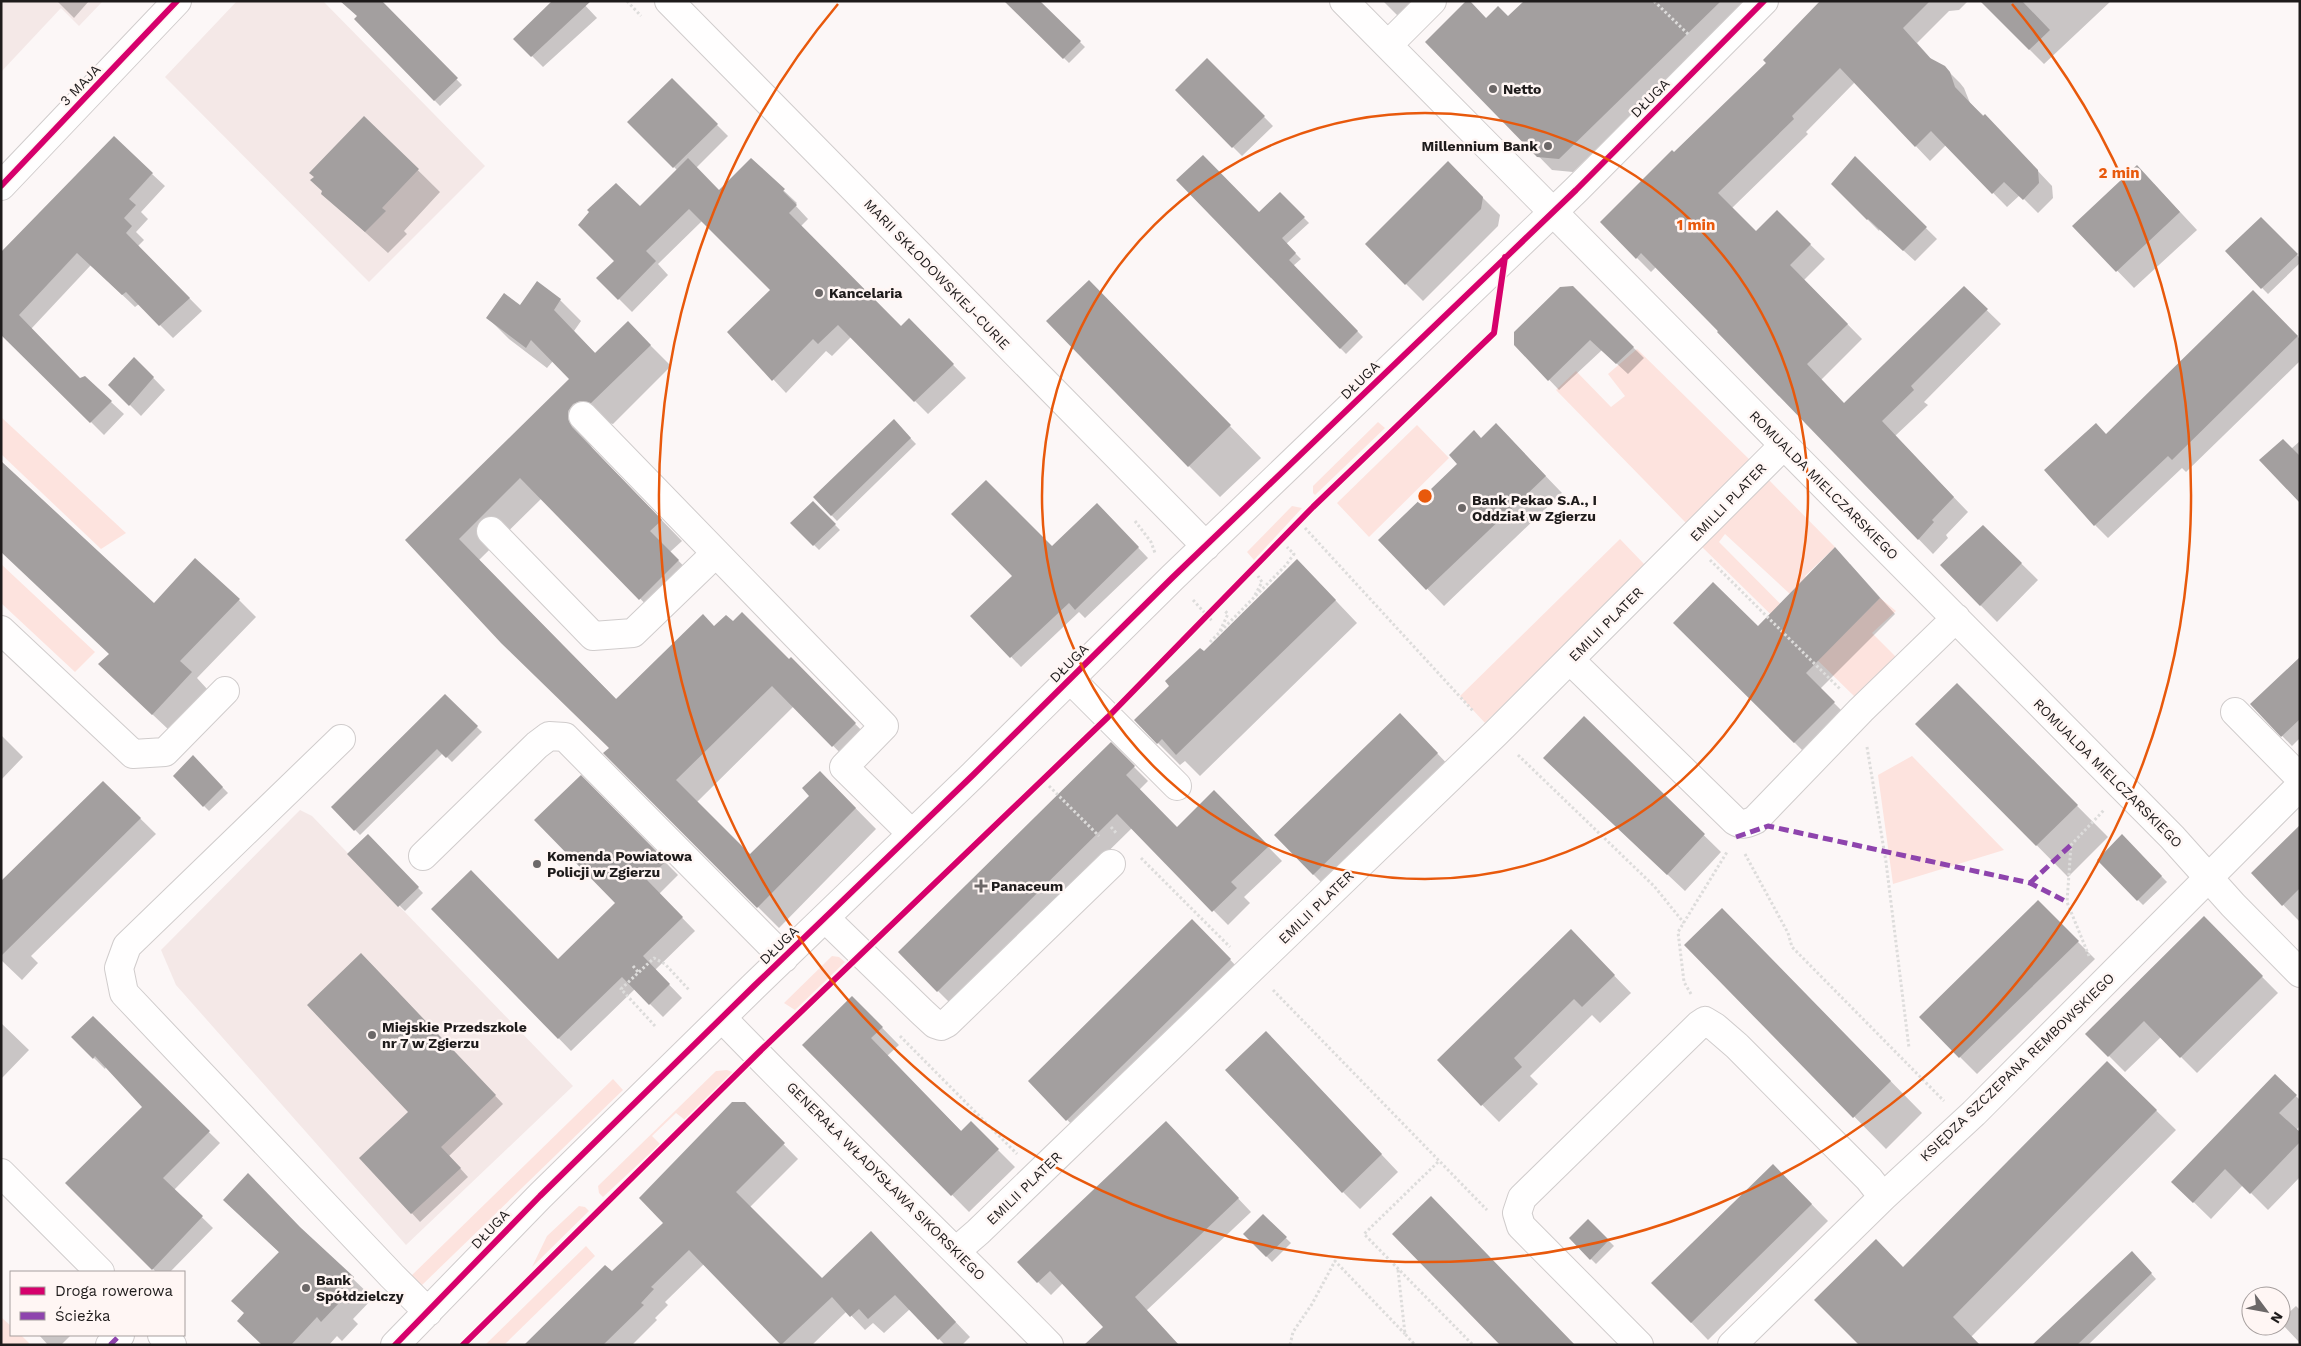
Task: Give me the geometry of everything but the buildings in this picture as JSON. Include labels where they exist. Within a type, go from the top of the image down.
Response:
[{"type":"street","name":"3 MAJA","points":[[1,186],[177,1]]},
{"type":"street","name":"MARII SKŁODOWSKIEJ-CURIE","points":[[669,1],[1206,546]]},
{"type":"street","name":"ROMUALDA MIELCZARSKIEGO","points":[[1344,1],[2172,837],[2300,973]]},
{"type":"street","points":[[1388,45],[1432,1]]},
{"type":"street","name":"DŁUGA","points":[[395,1345],[540,1196],[1071,680],[1206,546],[1553,212],[1764,1]]},
{"type":"street","points":[[583,416],[884,726],[844,767],[912,834]]},
{"type":"street","name":"EMILLI PLATER","points":[[1681,550],[1784,445]]},
{"type":"street","points":[[491,531],[593,636],[633,633],[716,552]]},
{"type":"street","name":"EMILII PLATER","points":[[956,1251],[1243,960],[1487,725],[1570,660],[1681,550]]},
{"type":"street","points":[[1570,660],[1740,824],[1755,820],[1861,710],[1956,618]]},
{"type":"street","points":[[1,630],[133,754],[164,752],[224,691]]},
{"type":"street","points":[[1071,680],[1177,786]]},
{"type":"street","points":[[2235,712],[2300,778]]},
{"type":"street","points":[[424,856],[537,745],[550,736],[565,737],[784,958]]},
{"type":"street","points":[[341,739],[127,946],[119,968],[124,993],[428,1312]]},
{"type":"street","name":"KSIĘDZA SZCZEPANA REMBOWSKIEGO","points":[[1732,1345],[1883,1197],[1974,1113],[2300,786]]},
{"type":"street","points":[[826,918],[922,1012],[935,1024],[941,1026],[947,1023],[1111,864]]},
{"type":"street","name":"GENERAŁA WŁADYSŁAWA SIKORSKIEGO","points":[[722,1018],[1049,1345]]},
{"type":"street","points":[[1639,1345],[1521,1226],[1518,1221],[1519,1205],[1522,1198],[1705,1021],[1737,1046],[1868,1179],[1883,1197]]},
{"type":"street","points":[[1,1173],[99,1271]]},
{"type":"street","points":[[110,1345],[119,1336]]},
{"type":"street","points":[[163,1336],[172,1345]]},
{"type":"path","points":[[1654,1],[1693,39]]},
{"type":"path","points":[[1305,528],[1487,725],[1654,886],[1684,923]]},
{"type":"path","points":[[1210,642],[1290,560],[1294,554],[1287,547]]},
{"type":"path","points":[[1681,550],[1861,710],[1886,862],[1909,1048]]},
{"type":"path","points":[[1252,600],[1262,582],[1258,576]]},
{"type":"path","points":[[1192,600],[1213,622]]},
{"type":"path","points":[[1200,622],[1213,608]]},
{"type":"path","points":[[1218,634],[1228,614],[1224,610]]},
{"type":"path","points":[[1049,786],[1099,836],[1106,836]]},
{"type":"path","points":[[2091,959],[2067,902],[2071,845],[2108,806]]},
{"type":"path","points":[[1111,827],[1120,836],[1113,836]]},
{"type":"path","points":[[1092,843],[1099,836]]},
{"type":"path","points":[[1705,1021],[1684,982],[1678,932],[1731,845]]},
{"type":"path","points":[[1744,852],[1788,933],[1792,947],[1946,1102]]},
{"type":"path","points":[[1140,856],[1438,1162],[1364,1234],[1473,1345]]},
{"type":"path","points":[[655,1026],[621,990],[654,958],[665,964],[690,991]]},
{"type":"path","points":[[633,966],[639,973]]},
{"type":"path","points":[[895,1031],[1019,1156]]},
{"type":"path","points":[[1290,1345],[1293,1332],[1312,1304],[1335,1260],[1415,1345]]},
{"type":"path","points":[[1398,1269],[1405,1334]]},
{"type":"shaded area","points":[[1,1],[103,1],[79,26],[61,8],[1,72]]},
{"type":"shaded area","points":[[237,1],[323,1],[485,166],[369,282],[165,77]]},
{"type":"shaded area","points":[[1637,349],[1751,461],[1687,524],[1556,390],[1576,371],[1611,407],[1625,396],[1608,374]]},
{"type":"shaded area","points":[[1,417],[126,533],[101,549],[1,454]]},
{"type":"shaded area","points":[[1378,422],[1385,428],[1315,495],[1313,493],[1313,486]]},
{"type":"shaded area","points":[[1417,425],[1449,458],[1369,537],[1337,503]]},
{"type":"shaded area","points":[[1767,478],[1835,547],[1805,576],[1807,578],[1790,594],[1725,534],[1719,542],[1827,651],[1880,598],[1896,611],[1872,633],[1897,658],[1856,698],[1700,545]]},
{"type":"shaded area","points":[[1292,506],[1302,508],[1254,560],[1247,552]]},
{"type":"shaded area","points":[[1620,539],[1645,565],[1485,723],[1460,696]]},
{"type":"shaded area","points":[[1,564],[95,652],[75,672],[1,603]]},
{"type":"shaded area","points":[[1912,756],[2004,850],[1893,884],[1878,775]]},
{"type":"shaded area","name":"Miejskie Przedszkole nr 7 w Zgierzu","points":[[300,810],[312,816],[573,1086],[406,1245],[176,985],[161,950]]},
{"type":"shaded area","points":[[832,956],[839,957],[845,962],[795,1010],[784,1003]]},
{"type":"shaded area","points":[[727,1070],[735,1073],[685,1120],[676,1113],[652,1136],[660,1144],[603,1197],[599,1193],[598,1186],[716,1071]]},
{"type":"shaded area","points":[[613,1079],[623,1090],[420,1287],[410,1277]]},
{"type":"shaded area","points":[[579,1206],[585,1207],[589,1211],[532,1267],[547,1236]]},
{"type":"shaded area","points":[[586,1246],[595,1256],[504,1345],[485,1345]]},
{"type":"shaded area","points":[[1,1317],[10,1325],[10,1336],[22,1336],[31,1345],[1,1345]]},
{"type":"marked path","points":[[1736,837],[1768,826],[2030,883],[2067,902]]},
{"type":"marked path","points":[[2030,883],[2071,845]]},
{"type":"marked path","points":[[110,1345],[119,1336]]},
{"type":"cycle path","points":[[1,186],[177,1]]},
{"type":"cycle path","points":[[395,1345],[540,1196],[973,775],[1172,578],[1576,190],[1764,1]]},
{"type":"cycle path","points":[[463,1345],[757,1054],[1108,717],[1313,507],[1494,333],[1505,257]]},
{"type":"place","name":"Netto","points":[[1493,89]]},
{"type":"place","name":"Millennium Bank","points":[[1548,146]]},
{"type":"place","name":"Kancelaria","points":[[819,293]]},
{"type":"place","name":"Bank Pekao S.A., I Oddział w Zgierzu","points":[[1462,508]]},
{"type":"place","name":"Komenda Powiatowa Policji w Zgierzu","points":[[537,864]]},
{"type":"place","name":"Panaceum","points":[[981,886]]},
{"type":"place","name":"Miejskie Przedszkole nr 7 w Zgierzu","points":[[372,1035]]},
{"type":"place","name":"Bank Spółdzielczy","points":[[306,1288]]}]
